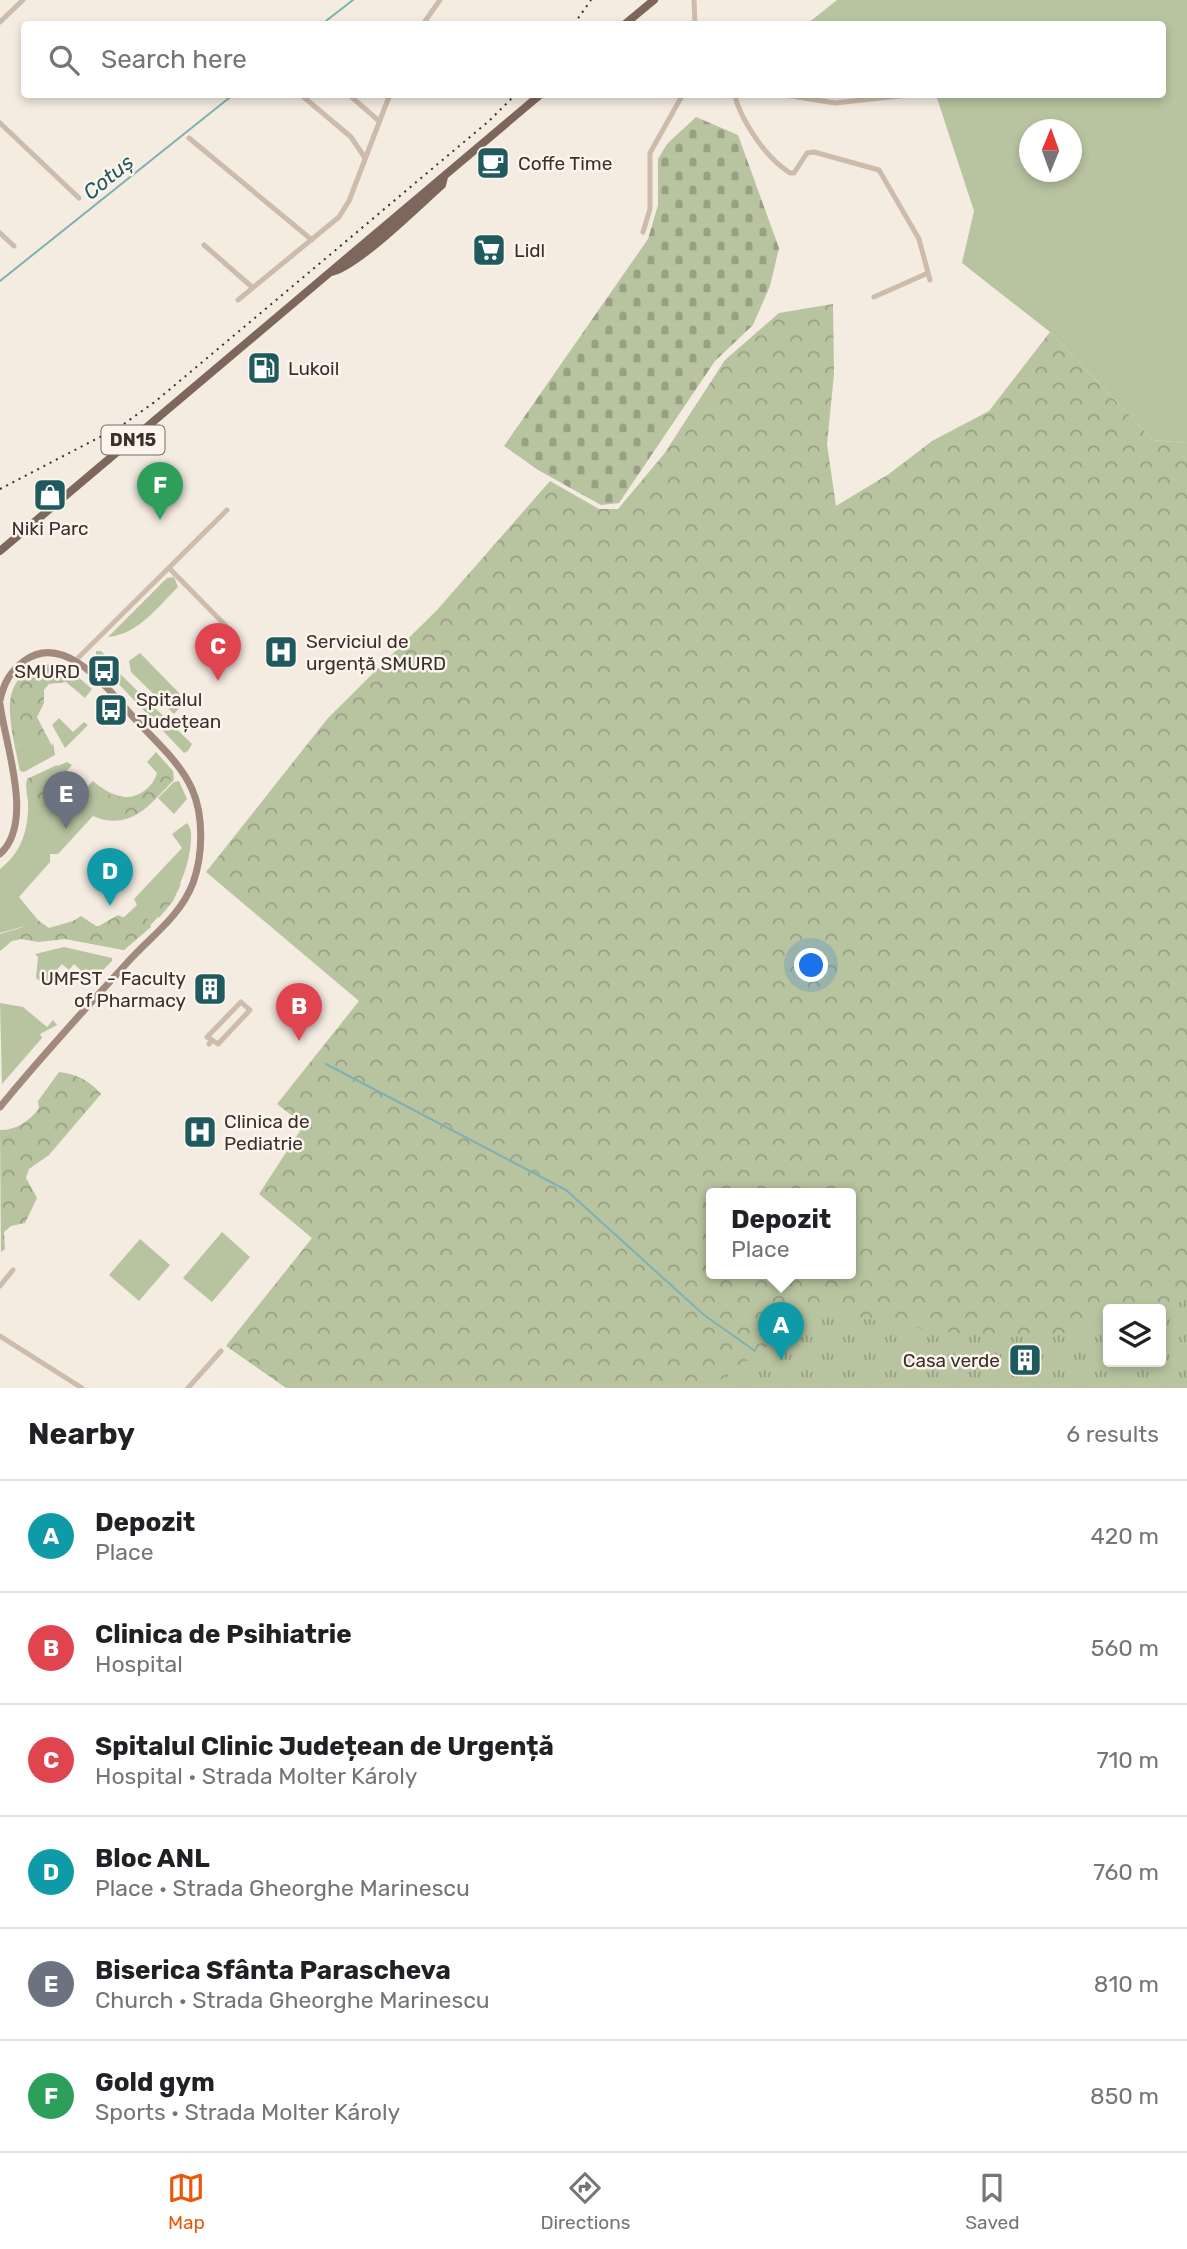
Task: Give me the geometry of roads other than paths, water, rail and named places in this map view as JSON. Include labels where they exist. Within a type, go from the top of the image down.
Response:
[{"type":"main road","points":[[629,21],[654,0]]},
{"type":"main road","name":"DN15","points":[[0,551],[536,98]]},
{"type":"main road","points":[[0,853],[11,838],[18,807],[0,702],[4,684],[12,671],[29,658],[43,654],[75,661],[111,692],[174,760],[188,781],[200,823],[197,868],[180,910],[116,974],[0,1107]]},
{"type":"street","points":[[425,21],[440,0]]},
{"type":"street","points":[[694,0],[695,21]]},
{"type":"street","points":[[0,22],[20,1]]},
{"type":"street","points":[[305,98],[351,136],[365,158]]},
{"type":"street","points":[[353,98],[379,121]]},
{"type":"street","points":[[238,300],[330,227],[345,209],[388,98]]},
{"type":"street","points":[[643,232],[650,209],[650,153],[681,98]]},
{"type":"street","points":[[736,98],[747,122],[770,155],[790,173],[794,173],[803,157],[814,152],[879,170],[919,239],[929,277],[874,298]]},
{"type":"street","points":[[804,98],[835,103],[881,98]]},
{"type":"street","points":[[0,123],[79,198]]},
{"type":"street","points":[[188,138],[312,240]]},
{"type":"street","points":[[0,233],[14,246]]},
{"type":"street","points":[[204,245],[252,287]]},
{"type":"street","points":[[75,661],[227,510]]},
{"type":"street","points":[[169,568],[227,627]]},
{"type":"street","points":[[241,1002],[250,1010],[218,1044],[211,1042],[207,1037],[241,1002]]},
{"type":"street","points":[[0,1286],[13,1269]]},
{"type":"street","points":[[0,1336],[82,1388]]},
{"type":"street","points":[[188,1388],[221,1351]]},
{"type":"waterway","name":"Cotuș","points":[[326,21],[353,0]]},
{"type":"waterway","name":"Cotuș","points":[[0,281],[229,98]]},
{"type":"waterway","points":[[326,1064],[566,1190],[704,1315],[755,1351]]},
{"type":"railway","points":[[576,21],[591,0]]},
{"type":"railway","points":[[0,489],[121,426],[156,401],[489,121],[512,98]]},
{"type":"place","name":"Coffe Time","points":[[493,163]]},
{"type":"place","name":"Lidl","points":[[489,250]]},
{"type":"place","name":"Lukoil","points":[[264,368]]},
{"type":"place","name":"Niki Parc","points":[[50,495]]},
{"type":"place","name":"Gold gym","points":[[160,520]]},
{"type":"place","name":"Serviciul de urgență SMURD","points":[[281,652]]},
{"type":"place","name":"SMURD","points":[[104,671]]},
{"type":"place","name":"Spitalul Clinic Județean de Urgență","points":[[218,681]]},
{"type":"place","name":"Spitalul Județean","points":[[111,710]]},
{"type":"place","name":"Biserica Sfânta Parascheva","points":[[66,829]]},
{"type":"place","name":"Bloc ANL","points":[[110,906]]},
{"type":"place","name":"UMFST - Faculty of Pharmacy","points":[[210,989]]},
{"type":"place","name":"Clinica de Psihiatrie","points":[[299,1041]]},
{"type":"place","name":"Clinica de Pediatrie","points":[[200,1132]]},
{"type":"place","name":"Depozit","points":[[781,1360]]},
{"type":"place","name":"Casa verde","points":[[1025,1360]]}]
